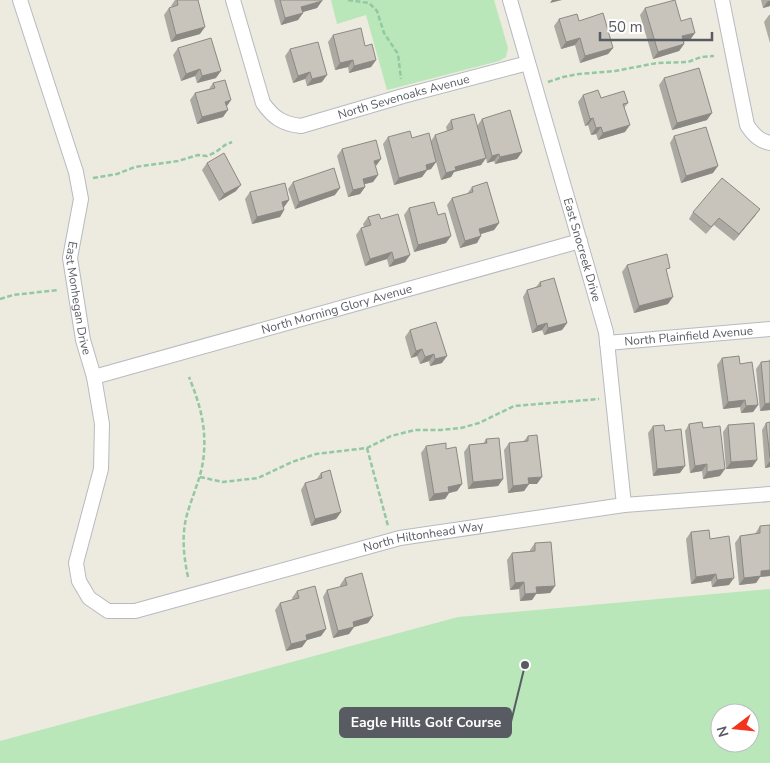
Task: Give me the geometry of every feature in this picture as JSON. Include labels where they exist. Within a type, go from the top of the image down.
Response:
[{"type":"street","name":"East Monhegan Drive","points":[[20,0],[76,172],[80,199],[70,258],[83,340],[94,377],[102,424],[101,469],[76,563],[79,581],[89,598]]},
{"type":"street","name":"North Sevenoaks Avenue","points":[[233,0],[263,103],[279,121],[290,125],[301,126],[528,63]]},
{"type":"street","name":"East Snocreek Drive","points":[[510,0],[606,332],[624,505]]},
{"type":"street","points":[[722,0],[748,125],[754,134],[766,142]]},
{"type":"street","name":"North Morning Glory Avenue","points":[[94,377],[580,242]]},
{"type":"street","name":"North Plainfield Avenue","points":[[607,343],[770,328]]},
{"type":"street","name":"North Hiltonhead Way","points":[[89,598],[108,611],[135,611],[400,538],[624,505],[770,494]]},
{"type":"path","points":[[348,0],[367,1],[374,6],[384,33],[396,50],[401,80]]},
{"type":"path","points":[[544,83],[570,76],[615,71],[656,62],[683,62],[714,56]]},
{"type":"path","points":[[92,178],[118,174],[135,167],[178,161],[198,155],[207,156],[232,142]]},
{"type":"path","points":[[0,299],[13,295],[58,290]]},
{"type":"path","points":[[188,577],[184,556],[183,534],[188,510],[200,477],[204,453],[202,410],[189,377]]},
{"type":"path","points":[[200,477],[223,482],[251,480],[316,454],[367,448],[391,436],[415,430],[441,430],[478,424],[514,406],[606,399]]},
{"type":"path","points":[[367,448],[389,530]]},
{"type":"green space","points":[[331,0],[494,0],[508,48],[506,57],[499,61],[387,90],[366,15],[337,24]]},
{"type":"green space","points":[[770,589],[770,763],[0,763],[0,741],[458,617]]},
{"type":"building","points":[[177,0],[198,0],[205,27],[176,35],[169,8],[178,5]]},
{"type":"building","points":[[280,0],[322,1],[301,7],[303,13],[285,18]]},
{"type":"building","points":[[675,0],[681,21],[691,18],[695,33],[682,36],[684,44],[658,52],[645,8]]},
{"type":"building","points":[[603,13],[613,48],[585,56],[580,38],[566,42],[559,19],[577,14],[579,21]]},
{"type":"building","points":[[361,28],[365,46],[372,44],[376,60],[354,66],[353,60],[340,63],[333,35]]},
{"type":"building","points":[[211,38],[221,71],[202,76],[200,69],[186,74],[178,48]]},
{"type":"building","points":[[318,42],[327,75],[312,79],[310,72],[298,76],[290,49]]},
{"type":"building","points":[[699,68],[712,113],[677,123],[664,78]]},
{"type":"building","points":[[225,80],[231,100],[225,102],[228,110],[202,117],[195,93],[215,88],[213,83]]},
{"type":"building","points":[[598,90],[601,98],[624,91],[628,103],[623,104],[630,125],[603,133],[601,127],[596,128],[593,118],[590,119],[583,95]]},
{"type":"building","points":[[510,110],[522,152],[500,157],[499,154],[492,156],[482,119]]},
{"type":"building","points":[[474,114],[486,158],[455,167],[456,170],[446,173],[435,135],[453,129],[451,120]]},
{"type":"building","points":[[706,127],[718,166],[686,176],[674,136]]},
{"type":"building","points":[[410,131],[412,138],[429,133],[436,162],[426,165],[427,170],[399,178],[388,137]]},
{"type":"building","points":[[376,140],[381,159],[374,161],[378,175],[363,179],[365,187],[353,190],[342,149]]},
{"type":"building","points":[[224,153],[241,185],[224,194],[207,163]]},
{"type":"building","points":[[334,168],[340,188],[299,202],[293,182]]},
{"type":"building","points":[[722,178],[760,209],[739,234],[719,218],[711,227],[693,212]]},
{"type":"building","points":[[487,182],[499,223],[479,229],[481,236],[465,241],[452,198],[473,192],[472,187]]},
{"type":"building","points":[[285,183],[289,200],[282,202],[284,210],[257,217],[250,192]]},
{"type":"building","points":[[434,202],[438,215],[445,213],[451,236],[418,245],[409,208]]},
{"type":"building","points":[[379,214],[381,219],[398,214],[410,255],[394,260],[392,252],[370,259],[361,228],[371,225],[368,217]]},
{"type":"building","points":[[667,254],[670,268],[666,269],[673,297],[639,306],[627,265]]},
{"type":"building","points":[[554,278],[567,323],[548,328],[547,323],[537,326],[527,290],[541,286],[540,282]]},
{"type":"building","points":[[436,322],[447,356],[435,359],[434,354],[425,357],[422,349],[416,351],[410,330]]},
{"type":"building","points":[[739,356],[740,364],[752,362],[758,405],[746,406],[745,400],[728,402],[722,358]]},
{"type":"building","points":[[770,361],[770,403],[765,404],[761,362]]},
{"type":"building","points":[[702,422],[703,428],[720,426],[725,469],[707,472],[707,464],[695,466],[689,424]]},
{"type":"building","points":[[770,422],[770,458],[766,423]]},
{"type":"building","points":[[754,423],[757,460],[731,462],[728,425]]},
{"type":"building","points":[[664,425],[665,431],[681,429],[685,466],[657,469],[653,426]]},
{"type":"building","points":[[537,435],[542,477],[528,478],[529,484],[513,486],[509,443],[528,441],[528,436]]},
{"type":"building","points":[[499,438],[503,479],[473,482],[469,445],[487,443],[486,439]]},
{"type":"building","points":[[446,443],[446,449],[456,447],[462,484],[448,487],[449,492],[434,494],[426,446]]},
{"type":"building","points":[[330,470],[341,512],[315,519],[305,483],[322,478],[321,473]]},
{"type":"building","points":[[770,525],[770,570],[761,571],[761,576],[744,578],[740,536],[760,533],[760,526]]},
{"type":"building","points":[[709,530],[710,539],[729,536],[734,578],[717,580],[716,574],[696,577],[691,532]]},
{"type":"building","points":[[551,542],[555,586],[536,587],[537,593],[525,594],[524,582],[515,583],[512,553],[535,551],[535,543]]},
{"type":"building","points":[[362,573],[373,616],[353,622],[354,627],[338,631],[327,590],[347,585],[345,578]]},
{"type":"building","points":[[315,586],[326,629],[306,635],[307,640],[291,644],[280,603],[299,598],[297,591]]},
{"type":"place","name":"Eagle Hills Golf Course","points":[[525,665]]}]
